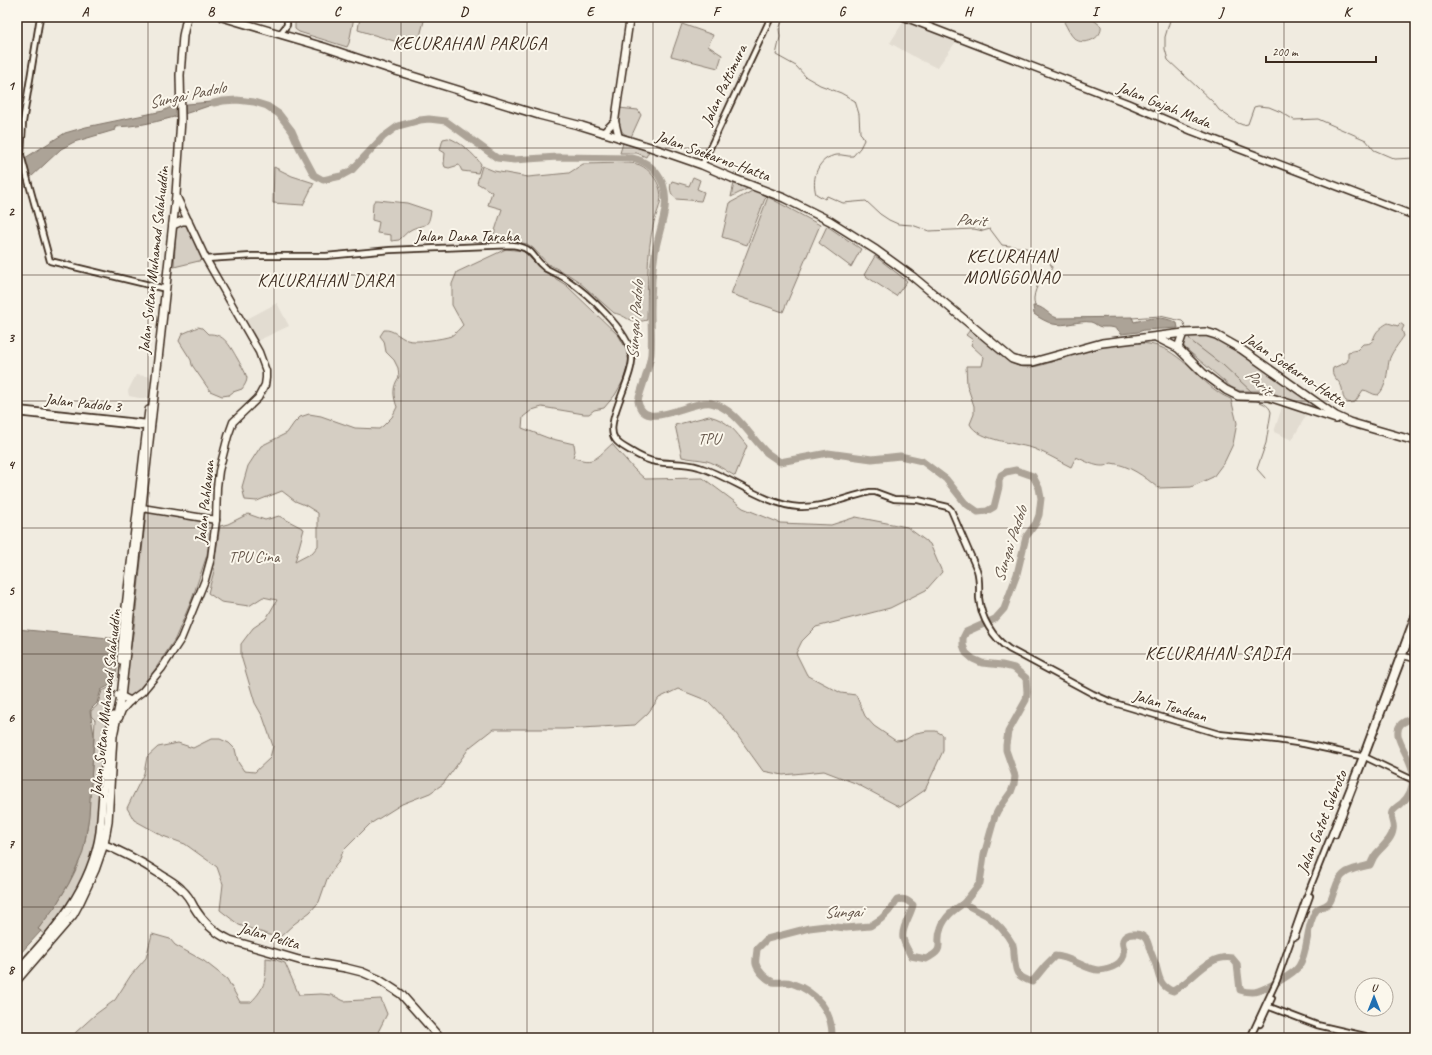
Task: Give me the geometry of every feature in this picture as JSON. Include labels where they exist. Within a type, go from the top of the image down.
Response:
[{"type":"highway","name":"Jalan Sultan Muhamad Salahuddin","points":[[17,980],[71,913],[90,882],[108,822],[109,734],[120,696],[124,624],[147,425],[160,352],[176,195],[181,120],[181,62],[187,17]]},
{"type":"highway","name":"Jalan Soekarno-Hatta","points":[[222,17],[603,133],[702,165],[802,206],[876,250],[917,280],[1012,359],[1021,362],[1032,362],[1102,342],[1206,332],[1216,335],[1242,349],[1336,416],[1349,422],[1415,442]]},
{"type":"highway","points":[[173,225],[182,221],[188,221]]},
{"type":"highway","points":[[1178,348],[1186,333]]},
{"type":"highway","name":"Jalan Soekarno-Hatta","points":[[1156,337],[1178,348],[1203,373],[1226,390],[1238,396],[1269,396],[1349,424],[1399,437]]},
{"type":"highway","name":"Jalan Sultan Muhamad Salahuddin","points":[[109,754],[120,696],[154,410],[152,403]]},
{"type":"highway","points":[[120,696],[130,701]]},
{"type":"highway","name":"Jalan Pelita","points":[[102,843],[133,857],[182,890],[198,912],[219,935],[230,940],[299,960],[346,968],[362,972],[378,979],[396,989],[440,1038]]},
{"type":"highway","name":"Jalan Sultan Muhamad Salahuddin","points":[[17,971],[71,913]]},
{"type":"main road","points":[[619,138],[615,120],[630,17]]},
{"type":"main road","name":"Jalan Gajah Mada","points":[[904,17],[1127,103],[1192,131],[1415,216]]},
{"type":"main road","points":[[603,133],[615,120]]},
{"type":"main road","name":"Jalan Pahlawan","points":[[116,723],[122,710],[130,701],[142,692],[162,668],[181,639],[205,580],[211,558],[216,520],[219,471],[228,436],[233,422],[240,414],[251,406],[263,392],[265,386],[266,370],[259,352],[206,259],[176,195]]},
{"type":"main road","points":[[142,508],[216,520]]},
{"type":"street","points":[[40,17],[23,122],[21,155],[50,261],[166,289]]},
{"type":"street","points":[[287,17],[290,37]]},
{"type":"street","name":"Jalan Pattimura","points":[[702,165],[771,17]]},
{"type":"street","points":[[280,34],[287,25]]},
{"type":"street","name":"Jalan Dana Taraha","points":[[206,259],[252,256],[326,256],[413,249],[512,245],[525,247],[531,251],[545,267],[566,279],[585,294],[614,322],[627,341],[632,353],[632,367],[612,425],[614,438],[619,444],[631,452],[656,462],[698,467],[738,486],[790,506],[813,507],[875,492],[894,499],[930,502],[948,507],[951,510],[979,577],[979,596],[983,612]]},
{"type":"street","name":"Jalan Padolo 3","points":[[17,409],[79,418]]},
{"type":"street","name":"Jalan Padolo 3","points":[[17,413],[147,425]]},
{"type":"street","name":"Jalan Tendean","points":[[983,612],[990,628],[1001,644],[1093,694],[1111,702],[1219,734],[1304,744],[1364,757],[1415,781]]},
{"type":"street","name":"Jalan Gatot Subroto","points":[[1364,757],[1415,614]]},
{"type":"street","name":"Jalan Gatot Subroto","points":[[1251,1038],[1278,980],[1300,913],[1332,838],[1415,625]]},
{"type":"street","points":[[1404,656],[1415,659]]},
{"type":"street","points":[[1267,1006],[1317,1025],[1365,1036],[1367,1038]]},
{"type":"shaded area","points":[[905,19],[958,39],[937,68],[890,43]]},
{"type":"shaded area","points":[[223,101],[157,121],[115,127],[115,130],[74,142],[61,149],[31,177],[17,182],[17,163],[65,133],[86,127],[163,111],[175,105]]},
{"type":"shaded area","points":[[277,303],[289,326],[257,341],[245,320]]},
{"type":"shaded area","points":[[1033,306],[1040,307],[1057,318],[1132,317],[1134,322],[1150,318],[1161,318],[1177,323],[1178,328],[1144,330],[1121,334],[1115,328],[1101,327],[1091,322],[1058,325],[1043,320],[1034,314]]},
{"type":"shaded area","points":[[136,375],[154,377],[150,398],[129,396],[128,391]]},
{"type":"shaded area","points":[[1283,404],[1308,412],[1292,440],[1274,432]]},
{"type":"shaded area","points":[[17,629],[119,639],[117,669],[114,680],[112,684],[101,690],[97,703],[90,711],[94,735],[89,816],[82,855],[69,883],[55,907],[38,929],[41,931],[17,957]]},
{"type":"green space","points":[[295,17],[354,17],[347,47],[299,32],[295,29]]},
{"type":"green space","points":[[360,17],[425,17],[417,48],[358,30]]},
{"type":"green space","points":[[1070,17],[1090,17],[1101,26],[1101,31],[1096,38],[1092,40],[1083,42],[1078,41],[1070,33],[1064,22]]},
{"type":"green space","points":[[682,24],[713,35],[708,46],[722,55],[718,68],[671,56]]},
{"type":"green space","points":[[619,108],[638,110],[641,115],[631,137],[626,135],[620,129],[618,122]]},
{"type":"green space","points":[[443,139],[452,139],[471,152],[478,160],[481,164],[478,173],[462,171],[459,165],[449,168],[445,167],[445,153],[440,150]]},
{"type":"green space","points":[[623,143],[649,151],[646,157],[637,153],[620,153]]},
{"type":"green space","points":[[583,164],[638,164],[647,169],[657,182],[661,194],[651,234],[648,271],[647,320],[641,321],[632,321],[614,313],[578,281],[548,264],[533,248],[527,244],[492,240],[502,209],[488,205],[492,192],[477,183],[482,166],[494,171],[528,177],[569,173]]},
{"type":"green space","points":[[274,167],[292,176],[314,183],[303,205],[273,203]]},
{"type":"green space","points":[[693,177],[700,180],[697,189],[704,192],[701,201],[676,199],[672,195],[672,181],[689,186]]},
{"type":"green space","points":[[734,183],[749,188],[731,197]]},
{"type":"green space","points":[[754,190],[766,196],[747,245],[722,237],[730,203]]},
{"type":"green space","points":[[768,197],[820,225],[783,312],[731,294]]},
{"type":"green space","points":[[375,200],[407,203],[431,211],[429,221],[426,224],[410,230],[399,240],[391,241],[391,235],[377,233],[379,222],[372,220],[373,203]]},
{"type":"green space","points":[[185,222],[203,260],[174,267],[176,225]]},
{"type":"green space","points":[[827,226],[861,249],[851,267],[819,243]]},
{"type":"green space","name":"TPU Cina","points":[[506,249],[523,251],[543,271],[566,285],[619,336],[626,349],[629,362],[623,381],[615,395],[604,408],[594,410],[589,414],[584,414],[542,407],[532,410],[523,417],[522,428],[548,438],[574,444],[575,451],[573,457],[580,460],[586,461],[595,459],[612,444],[645,479],[703,478],[743,508],[780,523],[831,525],[856,517],[907,527],[930,544],[942,572],[926,590],[890,608],[816,627],[802,641],[796,653],[807,675],[841,693],[856,695],[865,716],[874,726],[896,741],[905,740],[916,733],[936,731],[943,735],[943,751],[925,790],[900,807],[855,783],[824,771],[783,775],[763,771],[727,721],[708,701],[678,689],[659,698],[648,713],[635,725],[564,729],[493,729],[470,747],[443,784],[430,793],[402,804],[370,824],[343,851],[340,859],[327,879],[319,902],[310,912],[279,938],[239,925],[220,910],[223,884],[217,867],[185,844],[163,836],[134,820],[127,808],[144,773],[147,757],[158,747],[178,743],[193,748],[211,739],[220,739],[229,743],[235,749],[238,762],[244,771],[255,772],[270,758],[273,746],[263,717],[255,703],[241,656],[241,644],[253,628],[266,619],[277,600],[263,597],[249,606],[221,602],[208,593],[214,571],[220,526],[228,524],[248,514],[265,520],[279,516],[304,529],[295,562],[312,553],[318,546],[318,513],[295,501],[282,491],[257,501],[245,500],[242,487],[248,466],[261,446],[287,433],[300,417],[309,414],[321,416],[355,428],[379,429],[383,426],[392,417],[397,407],[394,392],[395,384],[399,377],[398,368],[394,360],[386,352],[384,341],[380,336],[384,330],[390,331],[404,339],[411,341],[436,339],[453,335],[463,325],[452,305],[452,284],[457,272]]},
{"type":"green space","points":[[875,256],[907,281],[896,296],[864,275]]},
{"type":"green space","points":[[1388,323],[1398,326],[1400,323],[1404,326],[1402,330],[1404,336],[1390,358],[1386,379],[1381,392],[1378,395],[1363,390],[1355,402],[1347,402],[1343,396],[1341,385],[1333,374],[1333,368],[1347,362],[1348,352],[1357,350],[1363,344],[1368,344],[1371,342],[1377,331]]},
{"type":"green space","points":[[198,327],[202,328],[208,334],[214,334],[222,338],[229,345],[247,378],[242,389],[229,395],[222,396],[210,391],[192,365],[191,360],[179,341],[182,334]]},
{"type":"green space","points":[[971,329],[994,350],[1008,360],[1019,366],[1027,367],[1054,361],[1095,346],[1110,344],[1142,343],[1168,351],[1210,386],[1231,399],[1237,423],[1233,444],[1225,461],[1213,477],[1191,487],[1158,488],[1142,475],[1118,464],[1111,463],[1098,466],[1076,457],[1071,467],[1035,449],[1000,441],[981,434],[974,430],[970,424],[974,414],[974,406],[967,385],[966,366],[982,366],[984,357],[971,345],[973,340],[966,335]]},
{"type":"green space","points":[[1207,335],[1219,339],[1313,403],[1311,407],[1261,391],[1240,391],[1231,387],[1185,348],[1182,342],[1183,337]]},
{"type":"green space","name":"TPU","points":[[709,416],[727,424],[735,431],[747,446],[735,476],[711,462],[682,457],[675,425]]},
{"type":"green space","points":[[146,512],[212,523],[207,555],[192,599],[175,639],[152,674],[140,689],[133,695],[129,696],[123,691],[134,629]]},
{"type":"green space","points":[[113,686],[103,745],[100,807],[95,846],[83,880],[68,907],[45,935],[38,929],[69,883],[79,863],[86,838],[94,747],[95,720],[91,716],[91,711],[97,706],[102,691]]},
{"type":"green space","points":[[152,934],[170,939],[175,945],[204,961],[227,979],[240,1002],[251,1002],[260,992],[266,972],[266,958],[285,963],[299,995],[332,995],[344,1001],[381,999],[387,1014],[375,1038],[79,1038],[75,1033],[96,1014],[115,1000],[131,975],[146,958]]},
{"type":"waterway","name":"Parit","points":[[784,17],[779,29],[780,37],[776,55],[796,66],[806,77],[855,101],[859,114],[860,133],[864,140],[860,148],[853,156],[839,155],[830,157],[821,164],[815,175],[814,181],[816,194],[825,199],[827,196],[843,203],[866,201],[889,220],[898,224],[912,225],[929,231],[974,229],[983,231],[990,229],[1002,245],[1026,248],[1046,256],[1052,267],[1040,281],[1036,289],[1034,298],[1035,306]]},
{"type":"waterway","points":[[1171,17],[1165,37],[1165,49],[1168,60],[1213,102],[1219,110],[1238,123],[1243,125],[1248,124],[1254,107],[1269,107],[1294,120],[1318,119],[1366,140],[1374,150],[1395,159],[1415,158]]},
{"type":"waterway","name":"Sungai Padolo","points":[[214,103],[237,100],[254,102],[267,106],[279,114],[292,131],[314,175],[323,180],[341,176],[352,170],[383,137],[398,126],[429,119],[446,121],[497,158],[514,160],[557,157],[632,158],[642,161],[658,174],[663,184],[666,201],[653,267],[651,297],[651,354],[638,401],[642,410],[649,415],[658,415],[703,403],[711,403],[720,406],[734,416],[768,454],[780,462],[828,453],[872,459],[900,456],[922,461],[946,479],[965,503],[978,512],[987,511],[994,507],[1001,475],[1006,472],[1016,470],[1033,476],[1039,488],[1041,498],[1039,515],[1036,523],[1026,537],[1017,574],[1004,609],[995,619],[966,632],[963,638],[963,645],[966,653],[973,659],[982,663],[1014,668],[1026,678],[1026,700],[1008,732],[1006,745],[1006,750],[1015,776],[1014,784],[1011,792],[995,816],[984,855],[980,883],[964,903],[994,921],[1011,941],[1014,948],[1017,972],[1026,980],[1032,982],[1055,956],[1067,958],[1095,970],[1112,967],[1120,962],[1124,954],[1123,939],[1132,934],[1141,935],[1146,939],[1161,981],[1165,987],[1173,991],[1208,964],[1223,958],[1232,958],[1237,964],[1240,990],[1242,991],[1258,991],[1286,977],[1299,966],[1304,954],[1310,925],[1314,914],[1317,909],[1330,902],[1340,878],[1348,871],[1370,865],[1375,855],[1391,837],[1393,828],[1391,817],[1392,812],[1408,795],[1411,789],[1413,777],[1413,770],[1400,742],[1398,729],[1402,723],[1415,717]]},
{"type":"waterway","name":"Parit","points":[[1132,318],[1160,316],[1182,321],[1186,329]]},
{"type":"waterway","name":"Parit","points":[[1188,336],[1191,341],[1223,365],[1253,393]]},
{"type":"waterway","name":"Parit","points":[[1255,400],[1267,405],[1271,412],[1266,443],[1257,469],[1265,478]]},
{"type":"waterway","name":"Sungai","points":[[832,1038],[830,1019],[821,1003],[808,991],[800,987],[789,982],[773,982],[765,977],[760,972],[756,964],[757,949],[767,939],[809,928],[826,926],[846,928],[870,926],[881,919],[897,900],[904,899],[913,905],[903,930],[904,942],[911,956],[926,959],[939,949],[939,934],[947,917],[964,903]]},
{"type":"district","name":"KELURAHAN PARUGA","points":[[470,43]]},
{"type":"district","name":"KELURAHAN MONGGONAO","points":[[1012,266]]},
{"type":"district","name":"KALURAHAN DARA","points":[[326,280]]},
{"type":"district","name":"KELURAHAN SADIA","points":[[1218,653]]}]
